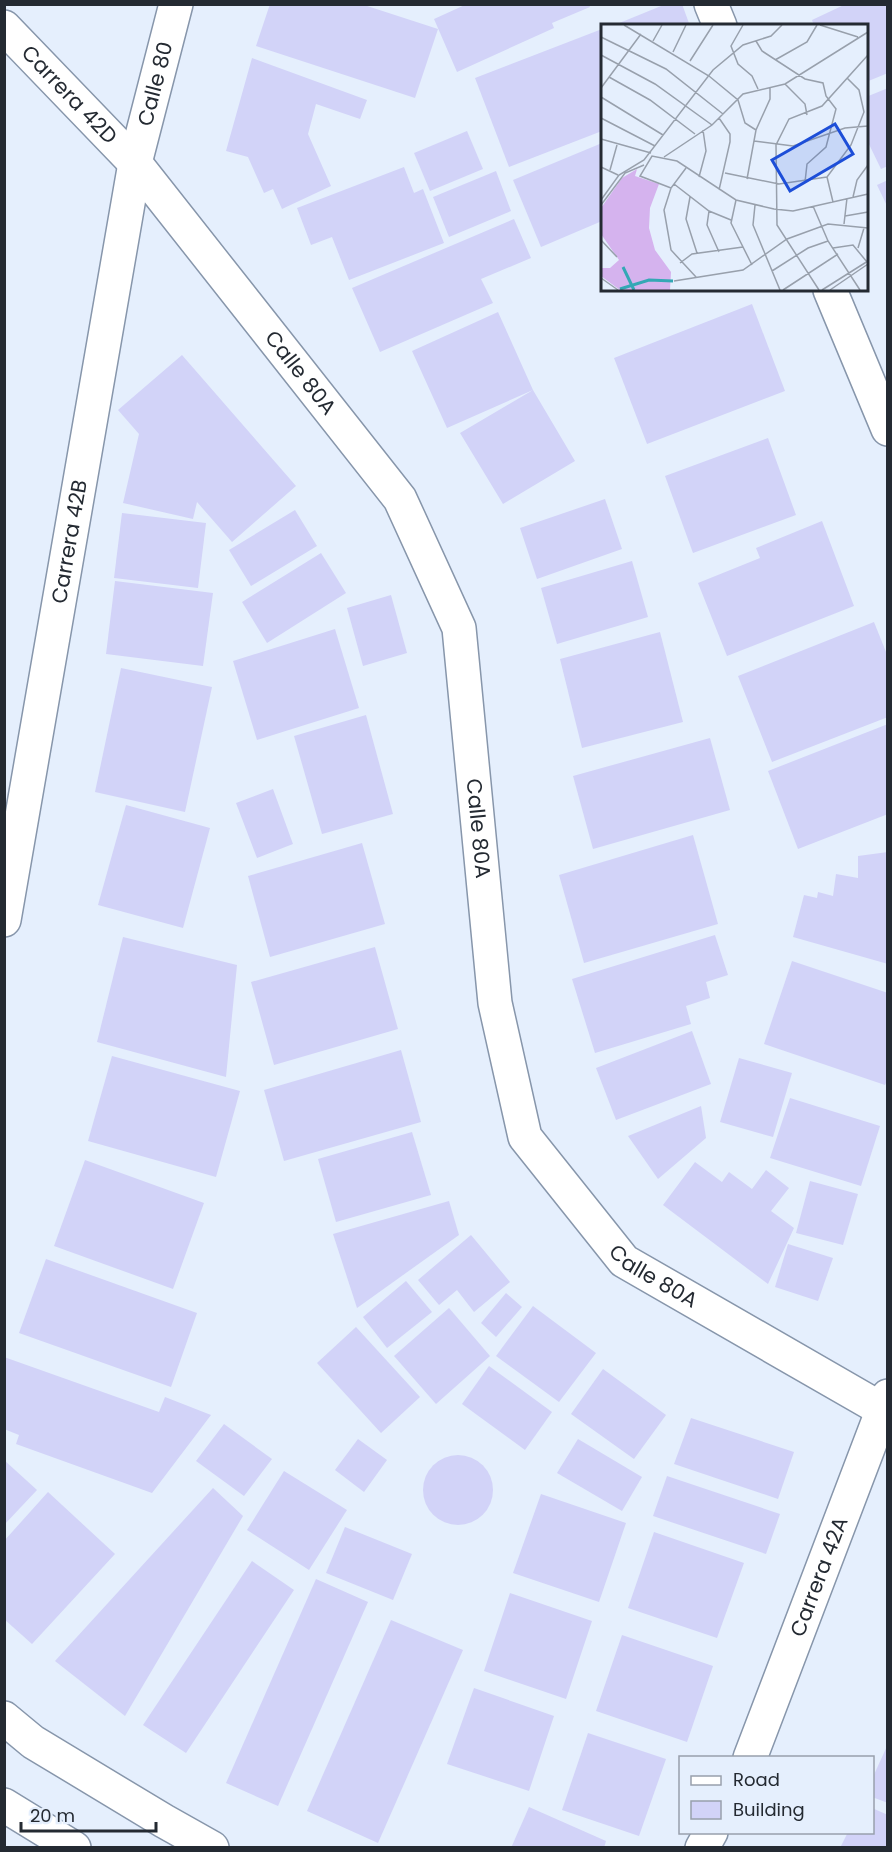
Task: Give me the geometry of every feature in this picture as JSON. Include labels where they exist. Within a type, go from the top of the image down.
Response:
[{"type":"street","name":"Calle 80","points":[[135,163],[176,4]]},
{"type":"street","points":[[711,4],[719,24]]},
{"type":"street","name":"Carrera 42D","points":[[4,27],[135,163]]},
{"type":"street","name":"Carrera 42B","points":[[4,920],[135,163]]},
{"type":"street","name":"Calle 80A","points":[[135,163],[400,499],[459,628],[495,1003],[525,1137],[624,1261],[885,1403]]},
{"type":"street","points":[[830,291],[888,429]]},
{"type":"street","name":"Carrera 42A","points":[[751,1756],[885,1403]]},
{"type":"street","points":[[4,1718],[33,1742],[212,1848]]},
{"type":"street","points":[[4,1805],[74,1848]]},
{"type":"street","points":[[702,1848],[710,1834]]},
{"type":"building","points":[[270,4],[361,4],[438,29],[415,98],[256,46]]},
{"type":"building","points":[[467,4],[589,4],[590,7],[552,23],[554,28],[457,72],[434,19]]},
{"type":"building","points":[[666,4],[682,4],[689,24],[617,24]]},
{"type":"building","points":[[846,4],[888,4],[888,73],[868,81],[868,24],[813,24],[812,20]]},
{"type":"building","points":[[601,29],[601,131],[509,167],[475,78]]},
{"type":"building","points":[[252,58],[367,100],[360,119],[316,104],[308,134],[331,186],[282,209],[273,189],[264,193],[248,157],[226,151]]},
{"type":"building","points":[[888,88],[888,166],[881,169],[868,142],[868,96]]},
{"type":"building","points":[[467,131],[483,169],[430,191],[414,153]]},
{"type":"building","points":[[601,143],[601,221],[541,247],[513,180]]},
{"type":"building","points":[[404,167],[414,193],[423,189],[444,243],[349,280],[332,237],[311,245],[297,208]]},
{"type":"building","points":[[496,171],[511,211],[449,237],[433,197]]},
{"type":"building","points":[[888,180],[888,208],[877,185]]},
{"type":"building","points":[[514,219],[531,258],[481,279],[493,303],[380,352],[352,288]]},
{"type":"building","points":[[752,304],[785,391],[647,444],[614,358]]},
{"type":"building","points":[[498,312],[533,390],[447,428],[412,351]]},
{"type":"building","points":[[182,355],[296,486],[232,542],[197,502],[193,519],[123,503],[139,434],[118,410]]},
{"type":"building","points":[[533,390],[575,461],[503,504],[460,433]]},
{"type":"building","points":[[768,438],[796,515],[693,553],[665,476]]},
{"type":"building","points":[[605,499],[622,549],[537,579],[520,528]]},
{"type":"building","points":[[295,510],[317,546],[251,586],[229,550]]},
{"type":"building","points":[[122,513],[206,523],[198,588],[114,578]]},
{"type":"building","points":[[822,521],[854,606],[727,656],[698,583],[760,558],[756,548]]},
{"type":"building","points":[[321,553],[346,593],[267,643],[242,602]]},
{"type":"building","points":[[632,561],[648,617],[557,644],[541,588]]},
{"type":"building","points":[[115,581],[213,593],[203,666],[106,654]]},
{"type":"building","points":[[391,595],[407,653],[363,666],[347,608]]},
{"type":"building","points":[[874,622],[888,657],[888,717],[772,762],[738,676]]},
{"type":"building","points":[[335,629],[359,708],[257,740],[233,661]]},
{"type":"building","points":[[660,632],[683,722],[582,748],[560,659]]},
{"type":"building","points":[[121,668],[212,687],[185,812],[95,792]]},
{"type":"building","points":[[366,715],[393,814],[322,834],[294,736]]},
{"type":"building","points":[[888,724],[888,814],[798,849],[768,771]]},
{"type":"building","points":[[710,738],[730,810],[593,849],[573,776]]},
{"type":"building","points":[[273,789],[293,844],[257,858],[236,803]]},
{"type":"building","points":[[126,805],[210,828],[183,928],[98,905]]},
{"type":"building","points":[[693,835],[718,924],[584,963],[559,875]]},
{"type":"building","points":[[362,843],[385,924],[270,957],[248,876]]},
{"type":"building","points":[[888,852],[888,964],[793,937],[804,895],[817,898],[818,892],[833,896],[836,874],[858,878],[858,856]]},
{"type":"building","points":[[715,935],[728,975],[706,982],[710,998],[686,1006],[691,1024],[595,1053],[572,979]]},
{"type":"building","points":[[123,937],[237,965],[226,1077],[97,1042]]},
{"type":"building","points":[[375,947],[398,1029],[274,1065],[251,982]]},
{"type":"building","points":[[792,961],[888,993],[888,1079],[885,1085],[764,1044]]},
{"type":"building","points":[[692,1031],[711,1084],[616,1120],[596,1068]]},
{"type":"building","points":[[401,1050],[421,1122],[284,1161],[264,1090]]},
{"type":"building","points":[[112,1056],[240,1091],[216,1177],[88,1141]]},
{"type":"building","points":[[739,1058],[792,1073],[773,1137],[720,1122]]},
{"type":"building","points":[[790,1098],[880,1126],[861,1186],[770,1158]]},
{"type":"building","points":[[701,1106],[706,1138],[658,1179],[628,1136]]},
{"type":"building","points":[[412,1132],[431,1195],[336,1222],[318,1159]]},
{"type":"building","points":[[85,1160],[204,1203],[173,1289],[54,1246]]},
{"type":"building","points":[[695,1162],[722,1182],[729,1172],[752,1189],[766,1170],[789,1188],[771,1211],[794,1228],[768,1284],[663,1205]]},
{"type":"building","points":[[810,1181],[858,1194],[843,1245],[796,1233]]},
{"type":"building","points":[[449,1201],[459,1235],[357,1308],[333,1234]]},
{"type":"building","points":[[471,1235],[510,1282],[474,1312],[457,1290],[439,1305],[418,1280]]},
{"type":"building","points":[[788,1244],[833,1258],[818,1301],[775,1287]]},
{"type":"building","points":[[46,1259],[197,1313],[171,1387],[19,1333]]},
{"type":"building","points":[[406,1281],[432,1312],[387,1348],[363,1317]]},
{"type":"building","points":[[506,1293],[522,1307],[496,1337],[481,1323]]},
{"type":"building","points":[[533,1306],[596,1353],[559,1402],[496,1356]]},
{"type":"building","points":[[449,1308],[490,1356],[436,1404],[394,1356]]},
{"type":"building","points":[[356,1327],[420,1397],[381,1433],[317,1363]]},
{"type":"building","points":[[4,1357],[159,1412],[165,1397],[211,1415],[152,1493],[16,1444],[19,1435],[4,1429]]},
{"type":"building","points":[[489,1366],[552,1412],[525,1450],[462,1404]]},
{"type":"building","points":[[603,1369],[666,1415],[634,1459],[571,1414]]},
{"type":"building","points":[[691,1418],[794,1452],[778,1499],[674,1464]]},
{"type":"building","points":[[224,1424],[272,1459],[244,1496],[196,1461]]},
{"type":"building","points":[[358,1439],[387,1460],[364,1492],[335,1470]]},
{"type":"building","points":[[578,1439],[642,1477],[622,1511],[557,1473]]},
{"type":"building","points":[[458,1455],[477,1461],[487,1471],[493,1490],[487,1509],[477,1519],[458,1525],[439,1519],[429,1509],[423,1490],[429,1471],[439,1461]]},
{"type":"building","points":[[4,1460],[37,1490],[4,1525]]},
{"type":"building","points":[[284,1471],[347,1510],[309,1570],[247,1530]]},
{"type":"building","points":[[667,1476],[780,1514],[766,1554],[653,1516]]},
{"type":"building","points":[[213,1488],[243,1516],[125,1716],[55,1661]]},
{"type":"building","points":[[48,1492],[115,1554],[32,1644],[4,1619],[4,1541]]},
{"type":"building","points":[[541,1494],[626,1523],[599,1602],[513,1573]]},
{"type":"building","points":[[345,1527],[412,1554],[393,1600],[326,1573]]},
{"type":"building","points":[[654,1532],[744,1563],[717,1638],[628,1608]]},
{"type":"building","points":[[252,1561],[294,1590],[186,1753],[143,1725]]},
{"type":"building","points":[[316,1579],[368,1602],[278,1806],[226,1783]]},
{"type":"building","points":[[510,1593],[592,1621],[566,1699],[484,1671]]},
{"type":"building","points":[[391,1620],[463,1650],[378,1843],[307,1811]]},
{"type":"building","points":[[622,1635],[713,1666],[687,1742],[596,1711]]},
{"type":"building","points":[[474,1688],[554,1716],[529,1791],[447,1764]]},
{"type":"building","points":[[588,1733],[666,1759],[639,1836],[562,1810]]},
{"type":"building","points":[[888,1744],[888,1803],[874,1798],[874,1775]]},
{"type":"building","points":[[529,1807],[606,1841],[604,1848],[511,1848]]},
{"type":"building","points":[[874,1809],[888,1815],[888,1848],[840,1848],[847,1834],[874,1834]]}]
